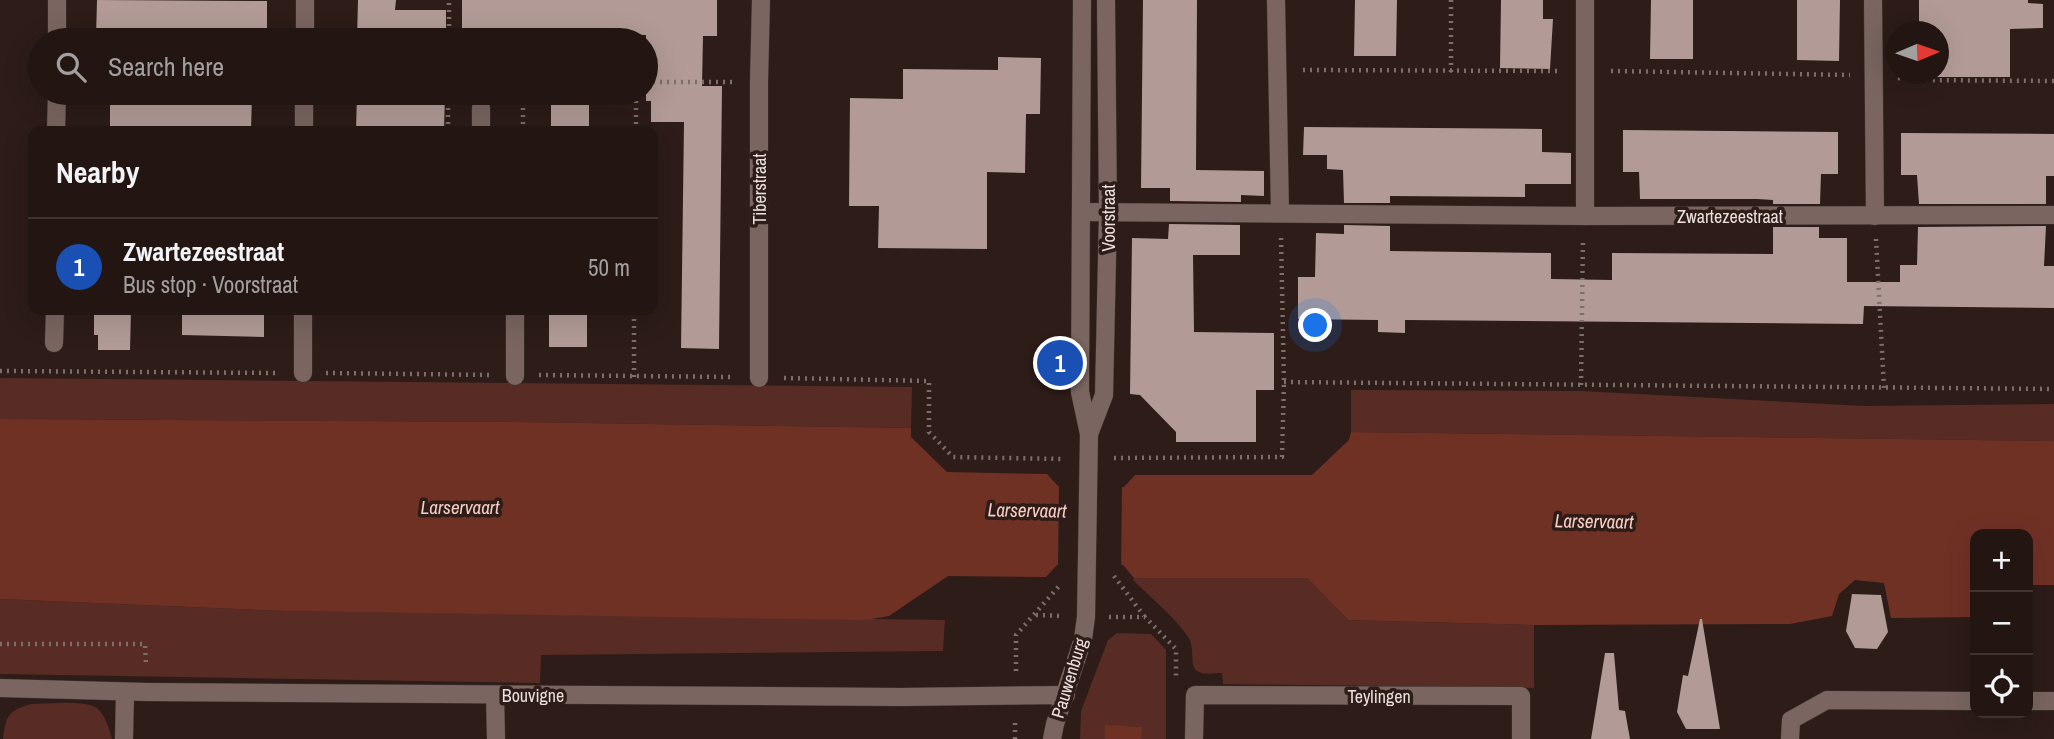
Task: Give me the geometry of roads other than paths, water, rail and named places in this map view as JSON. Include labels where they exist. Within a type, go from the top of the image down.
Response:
[{"type":"street","points":[[57,0],[57,28]]},
{"type":"street","points":[[304,28],[305,0]]},
{"type":"street","name":"Tiberstraat","points":[[759,377],[761,0]]},
{"type":"street","name":"Voorstraat","points":[[1082,0],[1080,392],[1089,434],[1089,482]]},
{"type":"street","name":"Voorstraat","points":[[1089,434],[1104,395],[1108,213],[1107,0]]},
{"type":"street","points":[[1276,0],[1280,213]]},
{"type":"street","points":[[1585,0],[1585,216]]},
{"type":"street","points":[[1873,0],[1875,216]]},
{"type":"street","points":[[56,126],[57,105]]},
{"type":"street","points":[[303,126],[304,105]]},
{"type":"street","points":[[481,108],[481,126]]},
{"type":"street","name":"Zwartezeestraat","points":[[1082,212],[1585,216],[2054,215]]},
{"type":"street","points":[[54,343],[55,315]]},
{"type":"street","points":[[303,315],[303,373]]},
{"type":"street","points":[[514,315],[515,376]]},
{"type":"street","name":"Pauwenburg","points":[[1052,739],[1083,639],[1088,569],[1089,482]]},
{"type":"street","name":"Bouvigne","points":[[0,688],[125,692],[495,695],[1066,695]]},
{"type":"street","points":[[124,739],[125,692]]},
{"type":"street","points":[[495,695],[496,739]]},
{"type":"street","name":"Teylingen","points":[[1194,739],[1195,695],[1521,696],[1521,739]]},
{"type":"street","points":[[1790,739],[1791,720],[1827,700],[1970,701]]},
{"type":"street","points":[[2033,701],[2054,701]]},
{"type":"water","name":"Larservaart","points":[[0,419],[517,422],[911,428],[911,437],[947,472],[1047,474],[1058,486],[1124,487],[1135,475],[1312,475],[1349,440],[1351,432],[2054,441],[2054,585],[2033,585],[2033,529],[1970,529],[1970,617],[1891,618],[1884,583],[1855,580],[1839,594],[1832,616],[1790,624],[1534,625],[1348,620],[1307,578],[1134,578],[1123,565],[1057,565],[1046,577],[948,576],[889,616],[866,620],[285,611],[0,599]]},
{"type":"water","points":[[1105,725],[1142,727],[1141,739],[1105,739]]},
{"type":"place","name":"Zwartezeestraat","points":[[1060,363]]}]
